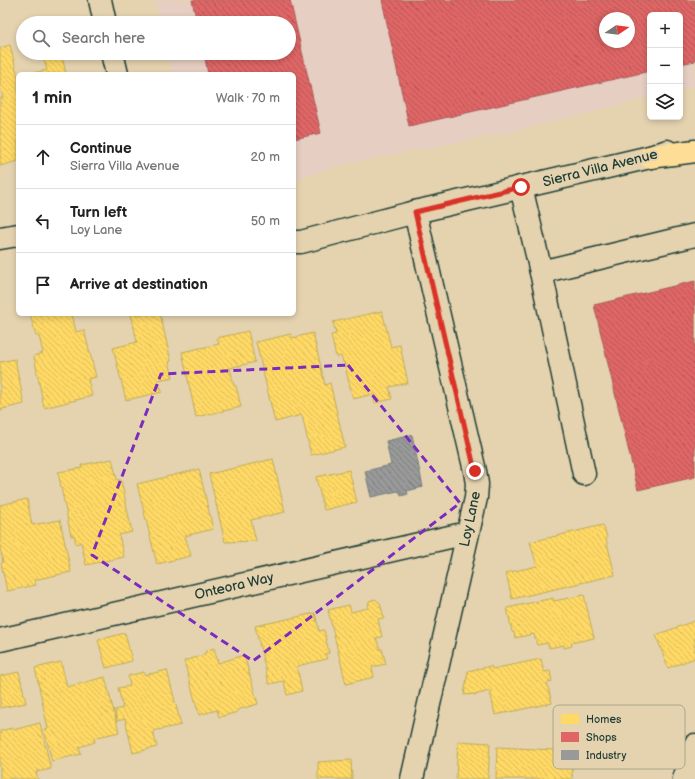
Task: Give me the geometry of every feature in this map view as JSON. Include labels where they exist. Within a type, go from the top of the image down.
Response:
[{"type":"main road","points":[[650,157],[695,151]]},
{"type":"street","points":[[100,0],[103,16]]},
{"type":"street","points":[[114,60],[117,72]]},
{"type":"street","name":"Sierra Villa Avenue","points":[[296,242],[301,242],[415,212],[650,157],[695,142]]},
{"type":"street","points":[[521,187],[541,272],[584,474]]},
{"type":"street","name":"Loy Lane","points":[[412,779],[476,498],[477,484],[415,212]]},
{"type":"street","points":[[0,238],[16,235]]},
{"type":"street","points":[[541,272],[695,235]]},
{"type":"street","name":"Onteora Way","points":[[0,640],[468,533]]},
{"type":"street","points":[[684,779],[695,745]]},
{"type":"highlighted area","points":[[348,365],[460,503],[253,661],[92,555],[161,374]]},
{"type":"shaded area","points":[[155,0],[695,0],[695,86],[683,89],[683,12],[647,12],[647,98],[516,131],[339,165],[296,179],[296,72],[172,72],[169,60],[296,60],[296,16],[158,16]]},
{"type":"building: Homes","points":[[10,45],[17,72],[16,162],[0,166],[0,98],[3,98],[0,87],[0,48]]},
{"type":"building: Homes","points":[[44,60],[63,60],[66,72],[38,72],[47,70]]},
{"type":"building: Homes","points":[[382,311],[391,347],[400,345],[408,383],[389,387],[392,399],[375,403],[373,394],[353,399],[344,362],[341,356],[336,357],[331,335],[336,334],[333,322]]},
{"type":"building: Homes","points":[[31,316],[72,316],[76,332],[84,330],[96,377],[88,379],[92,396],[44,408],[34,356],[43,353],[39,336],[36,336]]},
{"type":"building: Homes","points":[[131,316],[160,316],[171,361],[169,362],[173,377],[158,380],[162,392],[126,400],[113,348],[137,342]]},
{"type":"building: Homes","points":[[248,331],[255,362],[230,368],[241,407],[196,417],[182,352],[219,344],[217,338]]},
{"type":"building: Homes","points":[[313,333],[325,385],[330,383],[345,447],[311,455],[302,415],[275,422],[256,342],[291,334],[292,338]]},
{"type":"building: Homes","points":[[15,359],[24,404],[2,409],[2,411],[0,411],[0,362]]},
{"type":"building: Homes","points":[[112,459],[117,480],[121,480],[132,532],[119,535],[124,557],[86,565],[81,542],[76,544],[74,535],[71,536],[58,472],[82,468],[81,465]]},
{"type":"building: Homes","points":[[273,459],[285,512],[251,520],[256,541],[225,542],[209,474]]},
{"type":"building: Homes","points":[[199,469],[213,529],[185,536],[191,556],[157,564],[137,484]]},
{"type":"building: Homes","points":[[349,470],[357,502],[324,510],[316,477]]},
{"type":"building: Homes","points":[[27,499],[32,525],[60,520],[71,572],[34,580],[36,585],[7,591],[1,563],[3,562],[0,548],[0,505]]},
{"type":"building: Homes","points":[[603,525],[615,575],[512,599],[506,573],[537,566],[530,542]]},
{"type":"building: Homes","points":[[584,595],[594,638],[571,643],[572,646],[564,648],[564,645],[549,648],[548,643],[537,645],[534,634],[515,638],[514,632],[512,632],[507,608],[553,598],[554,601]]},
{"type":"building: Homes","points":[[375,599],[380,603],[384,618],[378,619],[382,637],[376,638],[380,649],[382,649],[386,664],[372,667],[374,677],[346,684],[328,610],[349,605],[351,612],[368,608],[369,601]]},
{"type":"building: Homes","points":[[315,613],[319,631],[324,630],[329,653],[325,654],[327,659],[297,666],[302,691],[287,695],[284,681],[269,684],[255,626]]},
{"type":"building: Homes","points":[[694,621],[695,658],[668,668],[656,635]]},
{"type":"building: Homes","points":[[125,633],[132,661],[106,668],[98,640]]},
{"type":"building: Homes","points":[[214,648],[218,663],[244,655],[258,704],[237,710],[238,712],[219,717],[217,710],[199,715],[184,661],[204,655],[207,650]]},
{"type":"building: Homes","points":[[541,659],[544,672],[550,671],[552,682],[547,683],[552,703],[495,715],[490,691],[474,695],[464,695],[468,671],[491,666],[492,669]]},
{"type":"building: Homes","points":[[61,662],[67,687],[105,677],[119,732],[94,738],[95,742],[79,747],[81,754],[52,761],[44,730],[48,729],[35,668]]},
{"type":"building: Homes","points":[[167,670],[181,725],[153,731],[157,747],[133,753],[125,719],[117,721],[115,710],[123,708],[118,688],[130,686],[128,676],[144,672],[145,675]]},
{"type":"building: Homes","points":[[19,672],[26,703],[0,708],[0,676]]},
{"type":"building: Homes","points":[[40,723],[51,769],[36,772],[38,779],[0,779],[0,731],[12,728],[13,730]]},
{"type":"building: Homes","points":[[458,741],[490,743],[488,779],[456,779]]},
{"type":"building: Homes","points":[[497,747],[553,750],[553,769],[572,769],[572,779],[496,779]]},
{"type":"building: Homes","points":[[351,760],[352,779],[318,779],[318,762]]},
{"type":"building: Shops","points":[[192,0],[290,0],[294,16],[195,16]]},
{"type":"building: Shops","points":[[382,0],[695,0],[695,61],[683,63],[683,12],[647,12],[647,72],[409,126]]},
{"type":"building: Shops","points":[[296,26],[321,133],[296,139],[296,72],[208,72],[205,60],[296,60]]},
{"type":"building: Shops","points":[[695,281],[695,477],[638,490],[594,305]]},
{"type":"building: Industry","points":[[412,435],[423,487],[407,491],[408,494],[401,496],[400,492],[398,491],[371,497],[365,471],[391,465],[386,441]]},
{"type":"route","points":[[475,471],[415,212],[521,187]]}]
